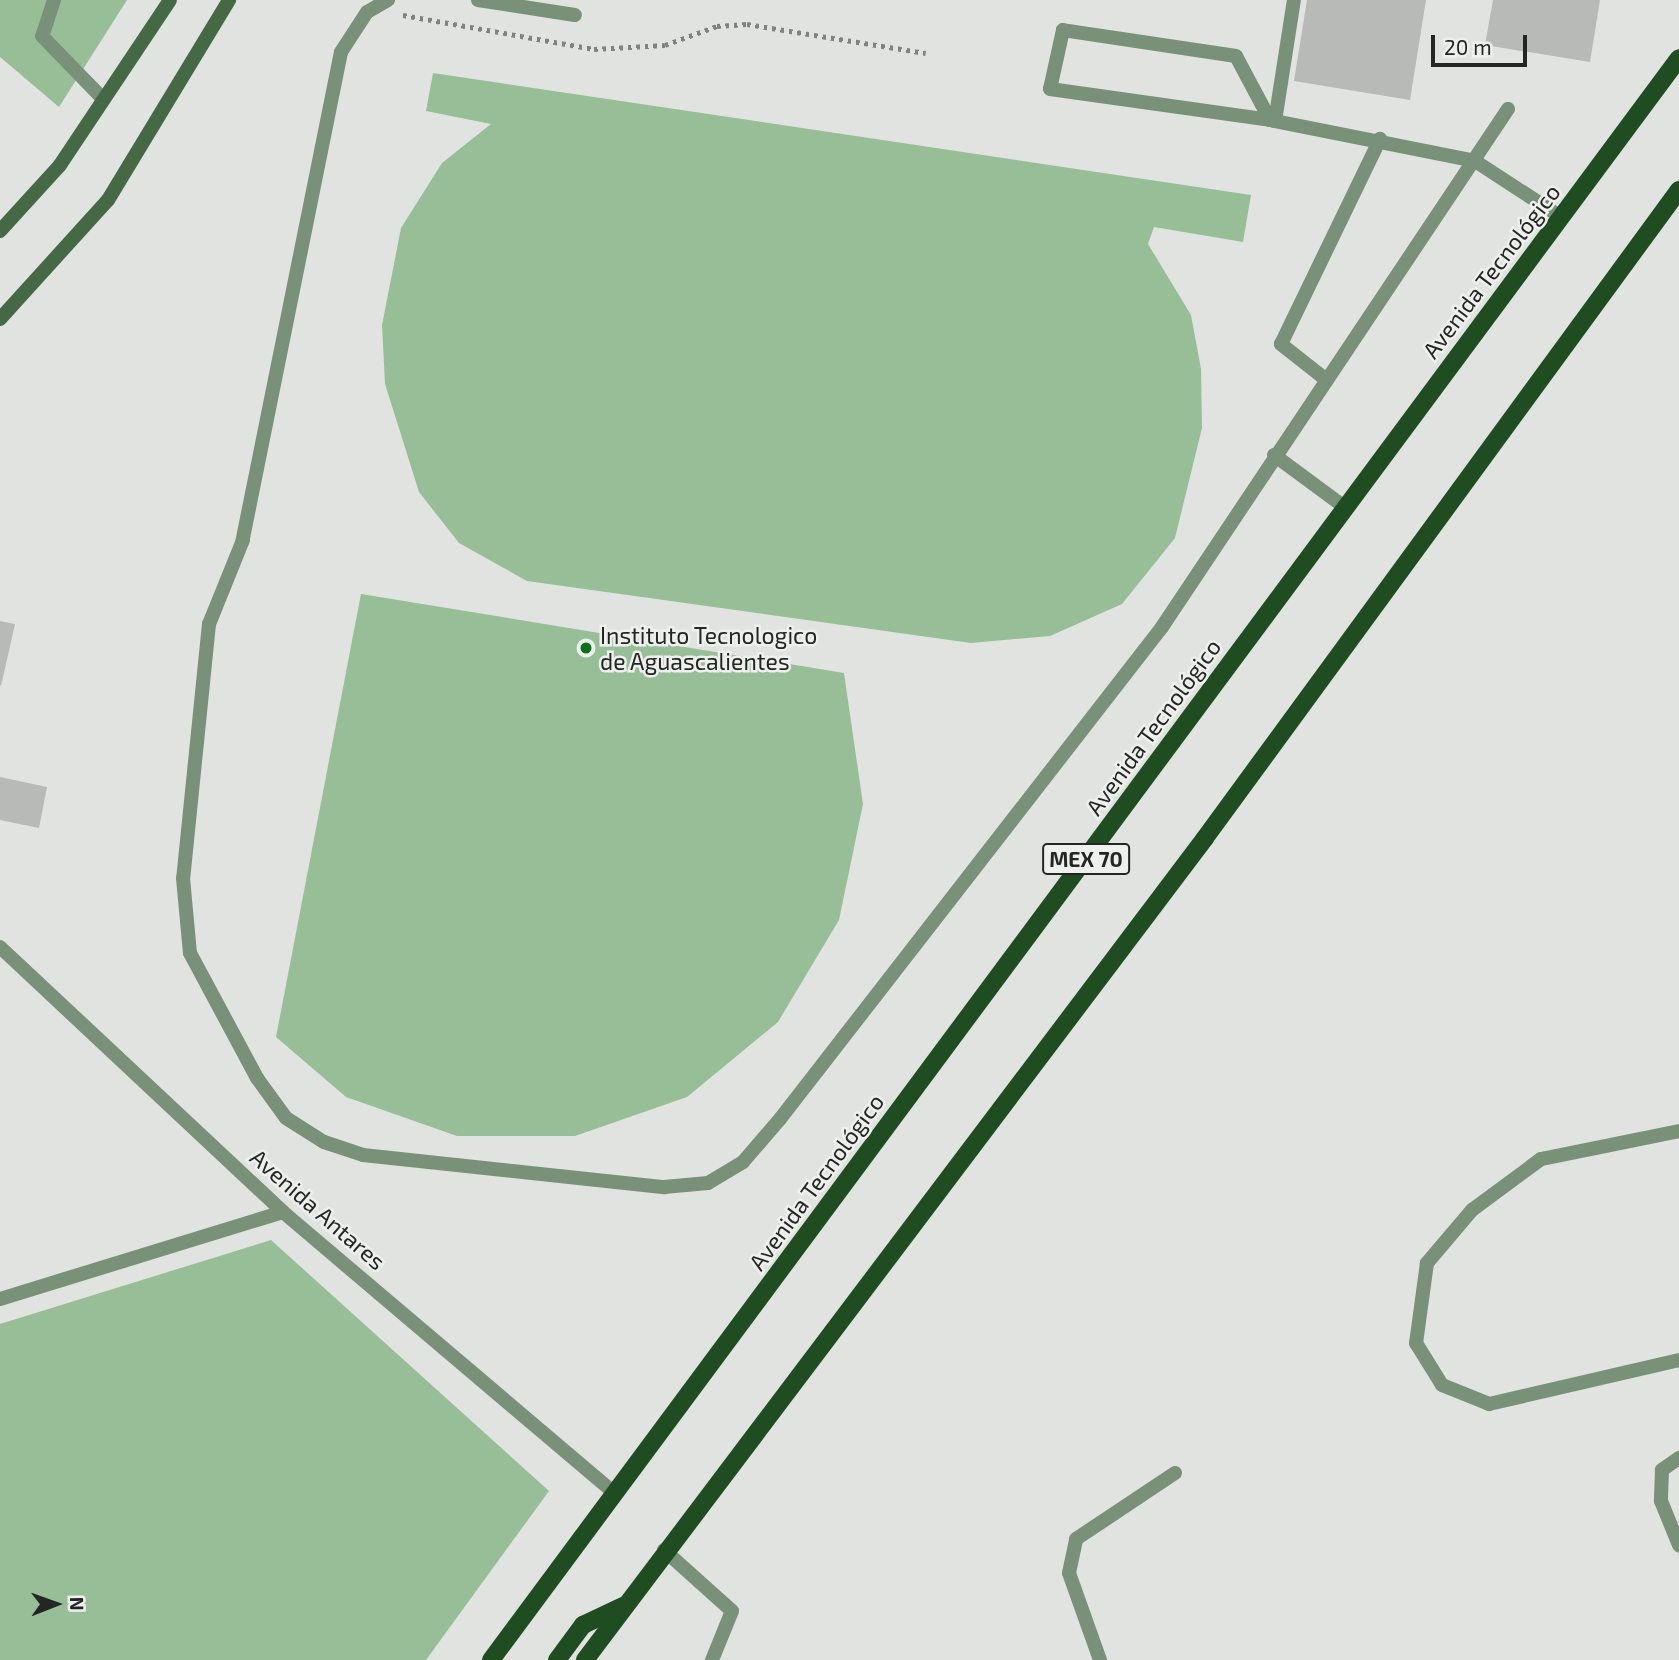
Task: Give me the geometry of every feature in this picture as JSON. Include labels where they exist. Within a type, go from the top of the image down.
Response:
[{"type":"main road","points":[[0,231],[60,165],[170,0]]},
{"type":"main road","points":[[0,319],[108,200],[229,0]]},
{"type":"main road","name":"Avenida Tecnológico","points":[[491,1660],[1679,58]]},
{"type":"main road","points":[[585,1660],[664,1550],[1205,838],[1679,191]]},
{"type":"main road","points":[[557,1660],[583,1625],[624,1606]]},
{"type":"street","points":[[54,0],[42,36],[103,99]]},
{"type":"street","points":[[388,0],[367,12],[341,52],[243,540],[209,624],[183,878],[190,953],[257,1078],[286,1118],[324,1142],[363,1155],[664,1187],[708,1183],[743,1162],[1161,626],[1324,378],[1508,110]]},
{"type":"street","points":[[478,0],[575,15]]},
{"type":"street","points":[[1272,120],[1294,0]]},
{"type":"street","points":[[1272,120],[1236,57],[1063,30],[1050,89],[1272,120],[1380,139],[1475,161],[1561,217]]},
{"type":"street","points":[[1324,378],[1281,344],[1380,139]]},
{"type":"street","points":[[1274,455],[1346,508]]},
{"type":"street","name":"Avenida Antares","points":[[0,947],[283,1212],[616,1494]]},
{"type":"street","points":[[1679,1131],[1541,1159],[1472,1210],[1427,1264],[1416,1343],[1442,1385],[1489,1404],[1679,1360]]},
{"type":"street","points":[[0,1299],[283,1212]]},
{"type":"street","points":[[1679,1458],[1662,1469],[1661,1501],[1679,1545]]},
{"type":"street","points":[[1100,1660],[1069,1573],[1076,1539],[1175,1473]]},
{"type":"street","points":[[664,1550],[732,1611],[712,1660]]},
{"type":"path","points":[[367,12],[594,49],[665,44],[717,26],[747,24],[926,53]]},
{"type":"green space","points":[[0,0],[127,0],[59,107],[0,57]]},
{"type":"green space","points":[[433,73],[1251,195],[1243,242],[1154,227],[1148,244],[1191,315],[1201,369],[1202,428],[1175,538],[1122,604],[1050,636],[971,643],[527,581],[459,543],[419,492],[385,384],[382,325],[401,228],[442,163],[491,124],[426,111]]},
{"type":"green space","points":[[361,594],[844,673],[863,804],[839,920],[778,1022],[687,1097],[575,1136],[457,1136],[346,1097],[276,1037]]},
{"type":"green space","points":[[271,1240],[549,1491],[426,1660],[0,1660],[0,1324]]},
{"type":"building","points":[[1307,0],[1426,0],[1410,100],[1294,81]]},
{"type":"building","points":[[1493,0],[1600,0],[1590,62],[1485,45]]},
{"type":"building","points":[[0,621],[15,624],[1,686],[0,685]]},
{"type":"building","points":[[0,777],[47,787],[39,828],[0,820]]},
{"type":"place","name":"Instituto Tecnologico de Aguascalientes","points":[[586,648]]}]
